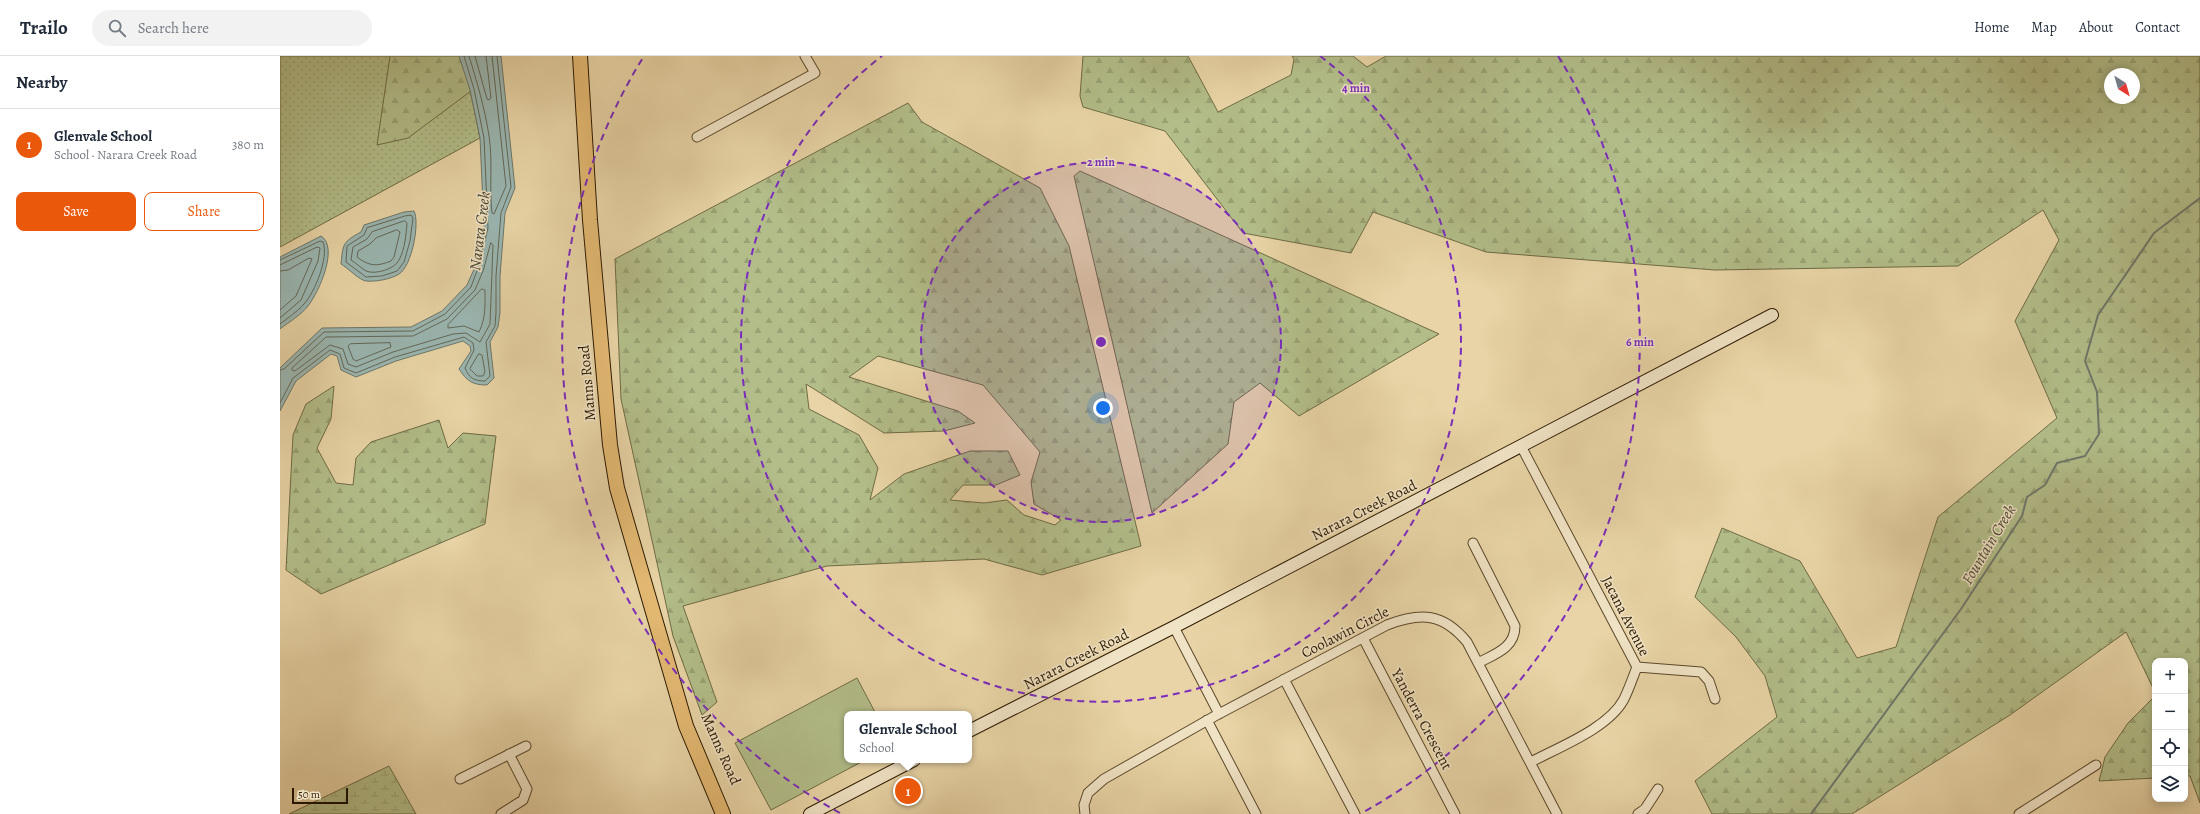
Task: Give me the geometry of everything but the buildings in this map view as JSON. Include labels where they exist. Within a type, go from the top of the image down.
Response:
[{"type":"main road","name":"Manns Road","points":[[580,56],[590,220],[611,452],[617,488],[686,726],[723,814]]},
{"type":"main road","name":"Manns Road","points":[[678,698],[692,724],[732,814]]},
{"type":"street","points":[[697,137],[815,73],[806,56]]},
{"type":"street","name":"Narara Creek Road","points":[[972,729],[1174,627],[1772,315]]},
{"type":"street","name":"Jacana Avenue","points":[[1521,446],[1637,667],[1624,700],[1610,717],[1583,735],[1531,762]]},
{"type":"street","points":[[1473,543],[1515,626],[1515,634],[1511,643],[1478,663]]},
{"type":"street","name":"Coolawin Circle","points":[[1085,814],[1084,805],[1088,793],[1104,779],[1207,720],[1363,638],[1401,619],[1429,616],[1441,620],[1460,634],[1467,642],[1557,814]]},
{"type":"street","points":[[1174,627],[1219,714]]},
{"type":"street","name":"Yanderra Crescent","points":[[1363,638],[1455,814]]},
{"type":"street","points":[[1637,667],[1701,672],[1709,681],[1715,699]]},
{"type":"street","points":[[1284,679],[1355,814]]},
{"type":"street","points":[[1207,720],[1256,814]]},
{"type":"street","points":[[460,779],[526,746]]},
{"type":"street","points":[[501,814],[523,800],[527,789],[509,754]]},
{"type":"street","points":[[810,814],[908,763]]},
{"type":"street","points":[[2019,814],[2096,765]]},
{"type":"street","points":[[1638,814],[1645,809],[1658,789]]},
{"type":"green space","points":[[280,56],[459,56],[470,90],[480,138],[280,247]]},
{"type":"green space","points":[[390,56],[461,56],[471,91],[408,138],[377,145]]},
{"type":"green space","points":[[1083,56],[1188,56],[1218,112],[1291,75],[1294,59],[1292,56],[1353,56],[1367,67],[1386,56],[2200,56],[2200,803],[2190,776],[2188,776],[2188,658],[2152,658],[2152,686],[2126,632],[2010,715],[1852,814],[1712,814],[1695,781],[1777,717],[1765,676],[1736,637],[1695,597],[1722,528],[1800,561],[1857,658],[1896,647],[1938,517],[2057,418],[2015,321],[2059,240],[2043,210],[1958,266],[1715,270],[1486,252],[1373,212],[1351,253],[1243,233],[1165,131],[1083,107],[1080,96]]},
{"type":"green space","points":[[908,103],[922,122],[1040,188],[1069,246],[1141,546],[1042,575],[984,559],[827,566],[683,606],[717,702],[702,715],[673,636],[621,399],[615,259]],"holes":[[[878,356],[983,385],[1040,452],[1031,482],[1034,504],[1061,520],[1055,525],[1024,515],[1007,500],[984,503],[950,500],[963,485],[996,485],[1020,475],[1008,451],[970,451],[904,474],[870,500],[878,468],[859,435],[809,409],[806,384],[884,433],[944,431],[975,423],[958,411],[849,377]]]},
{"type":"green space","points":[[1080,171],[1439,334],[1299,416],[1260,383],[1234,402],[1228,444],[1152,513],[1074,176]]},
{"type":"green space","points":[[334,386],[331,419],[317,448],[336,483],[353,485],[356,458],[371,442],[439,420],[448,448],[463,433],[496,436],[485,524],[321,594],[286,570],[293,435],[306,404]]},
{"type":"green space","points":[[857,678],[874,711],[844,711],[844,763],[859,763],[771,810],[735,743]]},
{"type":"green space","points":[[2152,699],[2152,778],[2099,781],[2105,757],[2128,723]]},
{"type":"green space","points":[[389,766],[416,814],[289,814]]},
{"type":"water","points":[[459,56],[501,56],[515,188],[505,213],[500,276],[500,313],[498,327],[490,342],[494,378],[487,385],[482,385],[470,382],[465,377],[459,369],[471,351],[470,346],[463,341],[396,361],[356,377],[341,370],[337,356],[331,354],[296,381],[280,411],[280,368],[322,328],[411,327],[442,311],[467,285],[475,267],[484,228],[480,138],[470,90]]},
{"type":"water","points":[[414,211],[416,225],[414,244],[408,262],[399,274],[383,280],[366,281],[341,264],[343,247],[347,241],[361,232],[364,225],[404,212]]},
{"type":"water","points":[[321,236],[326,242],[328,250],[328,259],[322,281],[308,306],[280,329],[280,257]]},
{"type":"waterway","name":"Fountain Creek","points":[[1811,814],[1961,609],[2022,516],[2027,497],[2045,485],[2057,463],[2085,456],[2099,434],[2097,392],[2085,361],[2098,315],[2154,233],[2200,198]]},
{"type":"place","name":"Glenvale School","points":[[908,791]]},
{"type":"water label","name":"Narara Creek","points":[[479,231]]}]
